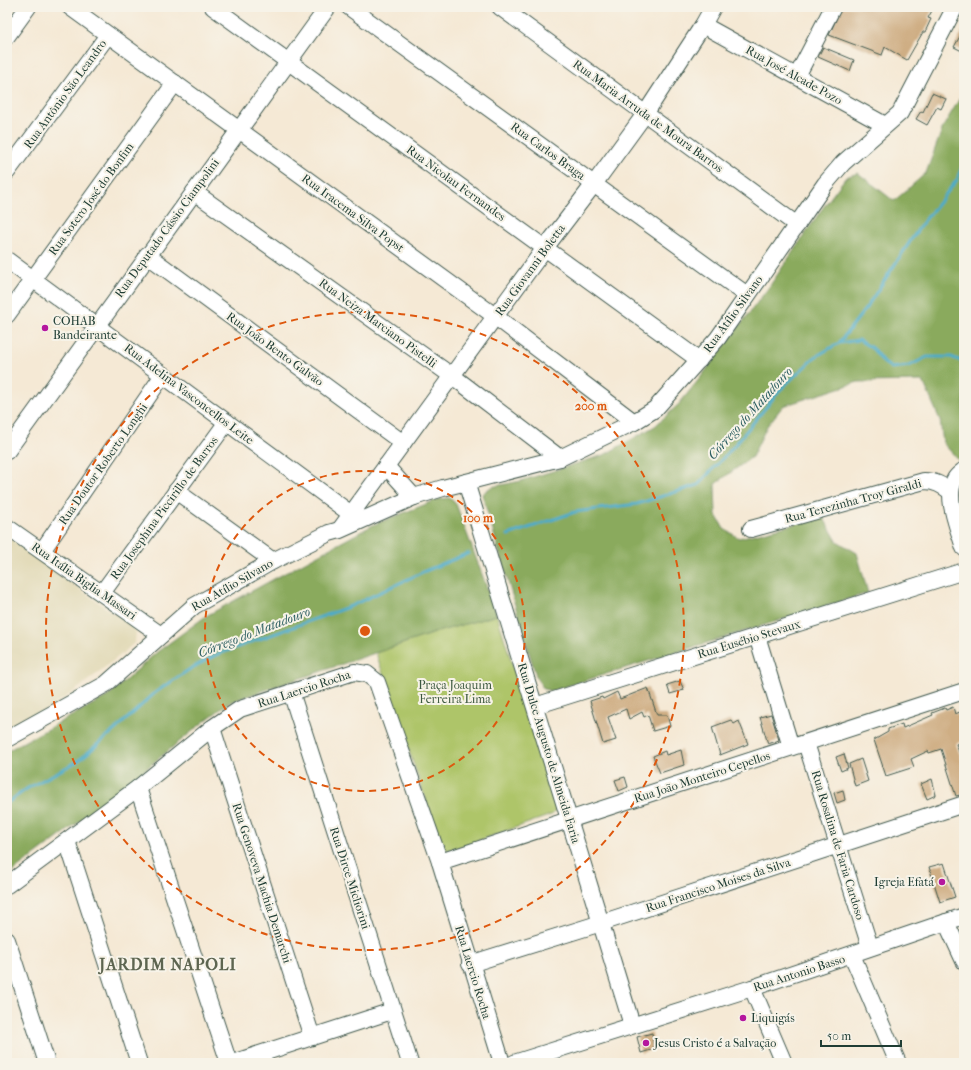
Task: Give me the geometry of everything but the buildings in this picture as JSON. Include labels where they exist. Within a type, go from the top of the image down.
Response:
[{"type":"street","points":[[7,36],[28,7]]},
{"type":"street","name":"Rua Iracema Silva Popst","points":[[70,7],[496,317],[634,422]]},
{"type":"street","name":"Rua Nicolau Fernandes","points":[[213,7],[699,360]]},
{"type":"street","name":"Rua Deputado Cássio Ciampolini","points":[[7,451],[328,7]]},
{"type":"street","name":"Rua Carlos Braga","points":[[349,7],[747,296]]},
{"type":"street","name":"Rua Giovanni Boletta","points":[[340,530],[545,248],[645,114],[703,25],[713,7]]},
{"type":"street","points":[[797,76],[832,7]]},
{"type":"street","name":"Rua Atílio Silvano","points":[[7,739],[106,684],[194,606],[273,561],[329,533],[340,530],[414,496],[560,458],[634,422],[655,409],[718,338],[825,184],[843,163],[900,113],[955,7]]},
{"type":"street","name":"Rua Maria Arruda de Moura Barros","points":[[510,10],[645,114],[797,225]]},
{"type":"street","name":"Rua José Alcade Pozo","points":[[703,25],[885,125]]},
{"type":"street","name":"Rua Antônio São Leandro","points":[[7,172],[108,35]]},
{"type":"street","name":"Rua Sotero José do Bonfim","points":[[7,315],[175,83]]},
{"type":"street","name":"Rua Neiza Marciano Pistelli","points":[[194,192],[452,376],[560,458]]},
{"type":"street","name":"Rua João Bento Galvão","points":[[147,256],[403,443]]},
{"type":"street","name":"Rua Adelina Vasconcellos Leite","points":[[7,260],[351,514]]},
{"type":"street","name":"Rua Doutor Roberto Longhi","points":[[42,552],[163,376]]},
{"type":"street","name":"Rua Josephina Piccirillo de Barros","points":[[102,593],[227,422]]},
{"type":"street","points":[[386,466],[414,496]]},
{"type":"street","points":[[964,470],[955,478],[951,492],[952,504],[964,548]]},
{"type":"street","name":"Rua Terezinha Troy Giraldi","points":[[751,529],[924,481],[933,481],[951,492]]},
{"type":"street","name":"Rua Dulce Augusto de Almeida Faria","points":[[466,482],[632,1025]]},
{"type":"street","points":[[176,491],[273,561]]},
{"type":"street","name":"Rua Itália Biglia Massari","points":[[7,527],[161,635]]},
{"type":"street","name":"Rua Eusébio Stevaux","points":[[535,706],[964,571]]},
{"type":"street","name":"Rua Rosalina de Faria Cardoso","points":[[757,636],[838,845],[870,947]]},
{"type":"street","name":"Rua Laercio Rocha","points":[[7,885],[138,788],[212,728],[240,709],[354,672],[367,674],[377,682],[440,862],[470,964],[502,1063]]},
{"type":"street","name":"Rua João Monteiro Cepellos","points":[[440,862],[964,691]]},
{"type":"street","name":"Rua Dirce Micliorini","points":[[292,692],[392,1011],[410,1063]]},
{"type":"street","name":"Rua Genoveva Machia Demarchi","points":[[212,728],[312,1037]]},
{"type":"street","points":[[138,788],[231,1063],[392,1011]]},
{"type":"street","name":"Rua Francisco Moises da Silva","points":[[470,964],[601,923],[964,804]]},
{"type":"street","points":[[67,841],[139,1063]]},
{"type":"street","name":"Rua Antonio Basso","points":[[514,1063],[752,988],[964,916]]},
{"type":"street","points":[[946,922],[964,961]]},
{"type":"street","points":[[7,941],[11,962],[47,1063]]},
{"type":"street","points":[[852,955],[898,1063]]},
{"type":"street","points":[[752,988],[784,1063]]},
{"type":"shaded area","points":[[7,536],[128,624],[136,632],[135,642],[80,687],[46,710],[7,729]]},
{"type":"green space","points":[[964,91],[964,464],[963,465],[943,443],[940,420],[923,381],[858,382],[783,406],[767,426],[752,457],[715,484],[716,515],[724,529],[739,538],[823,517],[837,541],[857,553],[868,593],[551,691],[544,689],[537,679],[482,494],[491,487],[521,481],[604,455],[655,426],[679,404],[700,378],[769,287],[822,209],[846,177],[858,173],[894,201],[926,173],[943,127]]},
{"type":"green space","points":[[450,498],[456,504],[497,615],[437,632],[230,702],[99,807],[7,876],[7,751],[108,696],[157,652],[206,616],[373,525],[439,499]]},
{"type":"green space","name":"Praça Joaquim Ferreira Lima","points":[[497,615],[556,805],[556,811],[551,815],[455,849],[447,850],[443,847],[422,789],[376,653],[437,632]]},
{"type":"waterway","name":"Córrego do Matadouro","points":[[508,535],[575,512],[637,504],[698,485],[734,446],[780,390],[815,357],[839,343],[866,308],[921,225],[957,180],[964,162]]},
{"type":"waterway","points":[[839,343],[859,340],[873,349],[884,363],[892,368],[909,366],[927,357],[951,357],[964,362]]},
{"type":"waterway","name":"Córrego do Matadouro","points":[[7,803],[28,788],[78,761],[156,692],[190,669],[216,655],[351,606],[425,571],[469,553]]},
{"type":"place","name":"COHAB Bandeirante","points":[[45,328]]},
{"type":"place","name":"Igreja Efatá","points":[[942,882]]},
{"type":"place","name":"Liquigás","points":[[743,1018]]},
{"type":"place","name":"Jesus Cristo é a Salvação","points":[[646,1043]]},
{"type":"district","name":"JARDIM NAPOLI","points":[[168,964]]}]
